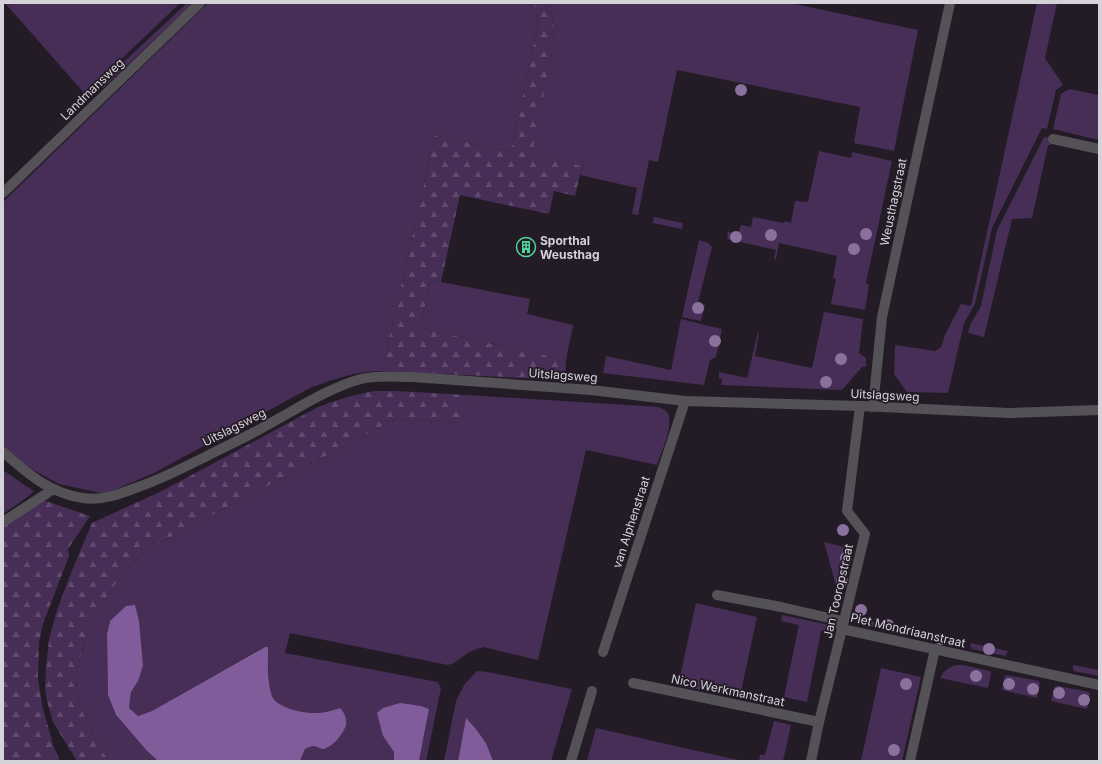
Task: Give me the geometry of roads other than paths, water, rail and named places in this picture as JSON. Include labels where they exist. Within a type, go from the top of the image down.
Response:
[{"type":"street","name":"Landmansweg","points":[[3,193],[200,3]]},
{"type":"street","name":"Weusthagstraat","points":[[873,407],[882,317],[950,3]]},
{"type":"street","points":[[1053,139],[1099,149]]},
{"type":"street","name":"Uitslagsweg","points":[[3,452],[22,469],[52,490],[83,498],[103,498],[120,494],[156,481],[262,429],[330,390],[362,379],[386,376],[591,390],[685,401],[860,406],[1009,413],[1099,410]]},
{"type":"street","name":"van Alphenstraat","points":[[603,652],[685,401]]},
{"type":"street","name":"Jan Tooropstraat","points":[[811,761],[819,722],[865,534],[847,511],[860,406]]},
{"type":"street","points":[[3,522],[52,490]]},
{"type":"street","name":"Piet Mondriaanstraat","points":[[717,595],[838,620],[842,629],[1099,685]]},
{"type":"street","points":[[910,761],[935,649]]},
{"type":"street","name":"Nico Werkmanstraat","points":[[633,683],[819,722]]},
{"type":"street","points":[[571,761],[592,691]]},
{"type":"place","name":"Sporthal Weusthag","points":[[526,247]]}]
